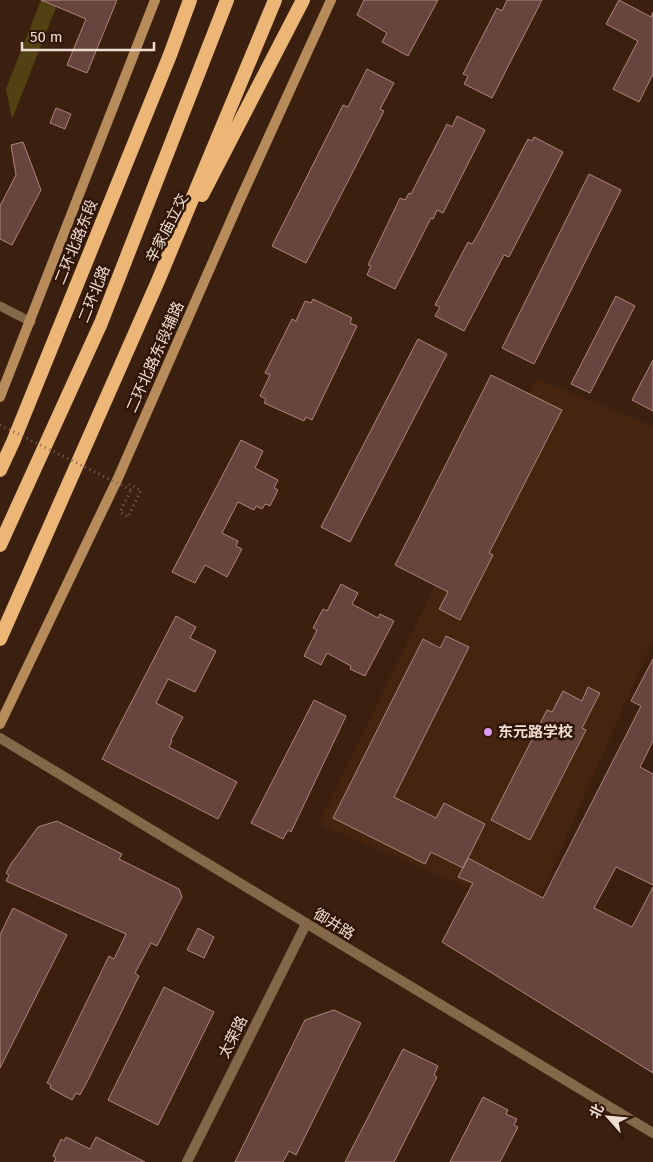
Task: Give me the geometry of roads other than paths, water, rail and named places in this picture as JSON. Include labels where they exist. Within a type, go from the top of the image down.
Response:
[{"type":"highway","points":[[170,55],[190,0]]},
{"type":"highway","points":[[170,55],[195,0]]},
{"type":"highway","name":"二环北路","points":[[0,545],[101,322],[227,0]]},
{"type":"highway","name":"辛家庙立交","points":[[158,281],[274,0]]},
{"type":"highway","name":"辛家庙立交","points":[[158,281],[303,0]]},
{"type":"highway","name":"二环北路东段","points":[[13,442],[170,55]]},
{"type":"highway","points":[[0,639],[158,281]]},
{"type":"highway","points":[[0,470],[13,442]]},
{"type":"highway","points":[[0,481],[13,442]]},
{"type":"main road","points":[[0,398],[155,0]]},
{"type":"main road","name":"二环北路东段辅路","points":[[0,724],[118,478],[239,202],[332,0]]},
{"type":"street","name":"御井路","points":[[0,738],[653,1133]]},
{"type":"street","name":"太荣路","points":[[187,1162],[306,924]]},
{"type":"lane","points":[[0,306],[31,322]]},
{"type":"place","name":"东元路学校","points":[[488,732]]}]
